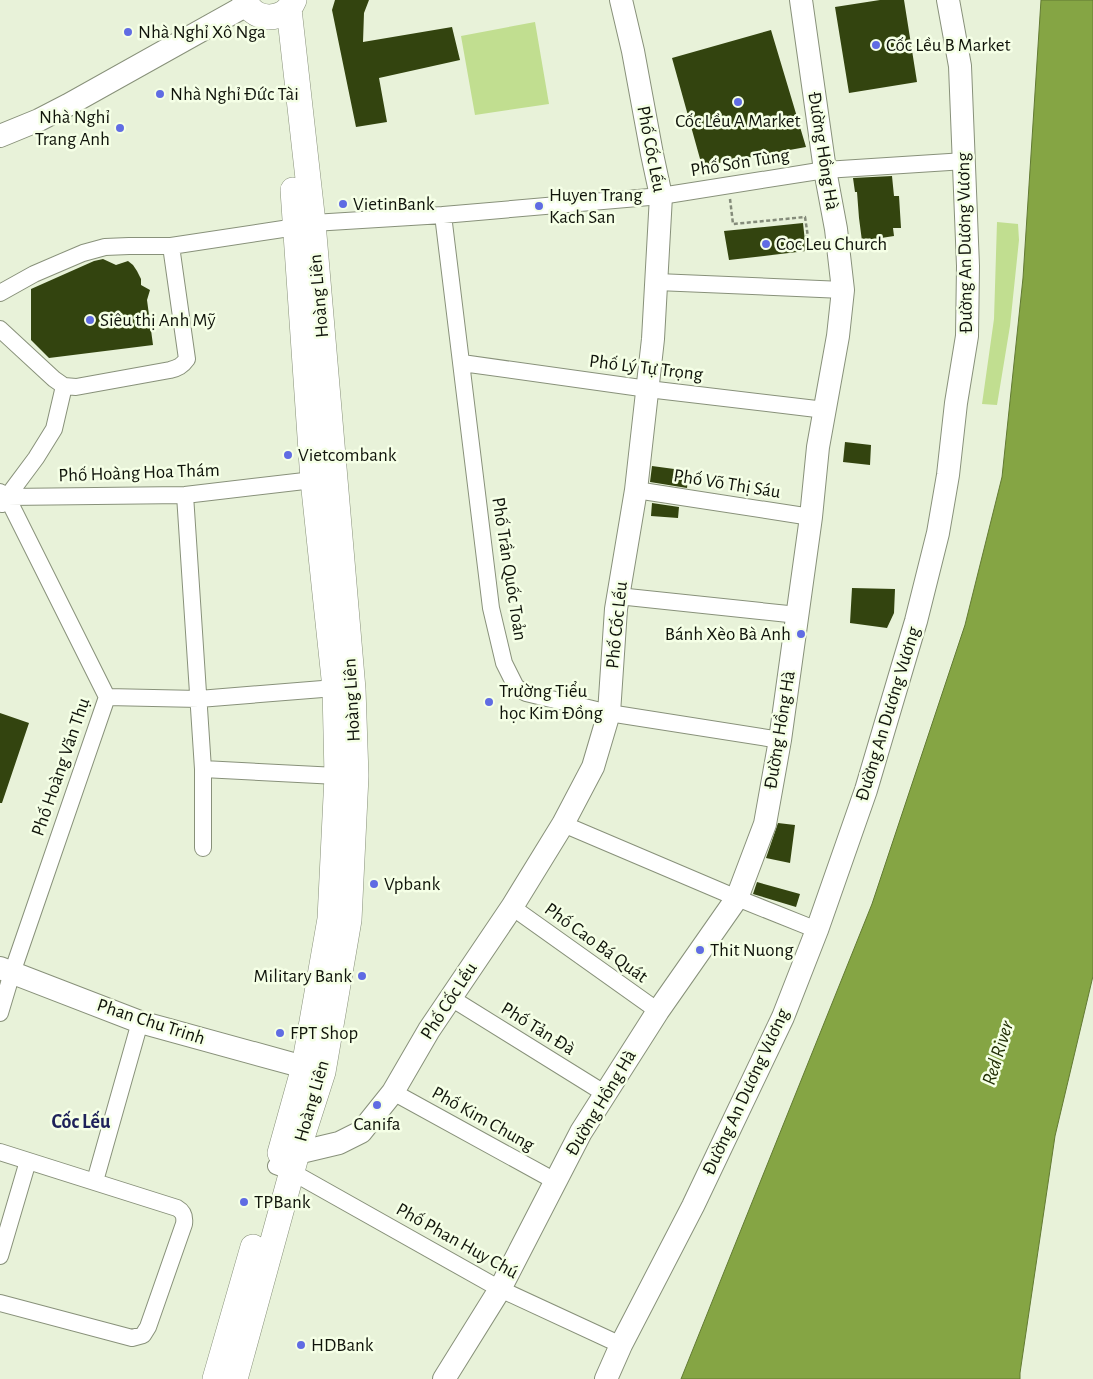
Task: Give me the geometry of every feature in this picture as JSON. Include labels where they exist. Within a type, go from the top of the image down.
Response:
[{"type":"main road","points":[[246,2],[251,10],[264,17],[271,18],[287,8]]},
{"type":"main road","name":"Hoàng Liên","points":[[215,1379],[287,1160],[314,1070],[349,920],[356,776],[344,689],[324,479],[287,8]]},
{"type":"main road","name":"Hoàng Liên","points":[[314,1070],[330,919],[337,776],[344,689]]},
{"type":"main road","name":"Hoàng Liên","points":[[235,1379],[287,1160]]},
{"type":"street","name":"Phố Cốc Lếu","points":[[287,1160],[339,1143],[361,1132],[393,1092],[429,1030],[512,907],[563,824],[593,766],[609,713],[618,596],[636,490],[648,389],[662,196],[621,0]]},
{"type":"street","name":"Đường Hồng Hà","points":[[444,1379],[500,1289],[554,1181],[604,1093],[658,1011],[737,898],[765,824],[780,740],[811,517],[818,447],[838,336],[843,290],[836,229],[825,170],[801,0]]},
{"type":"street","name":"Đường An Dương Vương","points":[[606,1379],[621,1345],[693,1206],[783,1017],[817,930],[872,771],[916,621],[938,533],[967,336],[968,266],[960,66],[948,0]]},
{"type":"street","points":[[0,136],[68,105],[246,2]]},
{"type":"street","name":"Phố Sơn Tùng","points":[[0,293],[34,274],[105,247],[172,246],[305,225],[662,196],[825,170],[965,161]]},
{"type":"street","name":"Phố Trần Quốc Toản","points":[[443,215],[491,608],[504,663],[516,687],[526,693],[609,713],[780,740]]},
{"type":"street","points":[[0,328],[54,379],[64,386],[76,387],[179,368],[186,359],[172,246]]},
{"type":"street","points":[[657,282],[843,290]]},
{"type":"street","name":"Phố Lý Tự Trọng","points":[[462,363],[648,389],[825,410]]},
{"type":"street","points":[[2,498],[36,458],[54,429],[64,386]]},
{"type":"street","name":"Phố Hoàng Hoa Thám","points":[[2,498],[185,495],[324,479]]},
{"type":"street","name":"Phố Võ Thị Sáu","points":[[636,490],[811,517]]},
{"type":"street","points":[[185,495],[203,769],[202,848]]},
{"type":"street","name":"Phố Hoàng Văn Thụ","points":[[0,1013],[6,970],[107,697],[2,498]]},
{"type":"street","points":[[618,596],[798,615]]},
{"type":"street","points":[[107,697],[199,699],[344,689]]},
{"type":"street","points":[[203,769],[337,776]]},
{"type":"street","points":[[563,824],[817,930]]},
{"type":"street","name":"Phố Cao Bá Quát","points":[[512,907],[658,1011]]},
{"type":"street","name":"Phan Chu Trinh","points":[[6,970],[140,1022],[314,1070]]},
{"type":"street","name":"Phố Tản Đà","points":[[450,998],[604,1093]]},
{"type":"street","points":[[95,1181],[140,1022]]},
{"type":"street","name":"Phố Kim Chung","points":[[393,1092],[554,1181]]},
{"type":"street","points":[[0,1152],[178,1208],[184,1214],[184,1224],[148,1326],[143,1335],[132,1338],[0,1303]]},
{"type":"street","name":"Phố Phan Huy Chú","points":[[287,1160],[500,1289],[621,1345]]},
{"type":"street","points":[[0,1256],[28,1161]]},
{"type":"path","points":[[728,185],[733,224],[805,216],[808,237],[804,237]]},
{"type":"shaded area","points":[[535,22],[549,104],[475,115],[461,36]]},
{"type":"shaded area","points":[[997,222],[1018,224],[1019,240],[1010,326],[997,405],[982,404],[994,319]]},
{"type":"water","name":"Red River","points":[[1041,0],[1093,0],[1093,976],[1055,1136],[1020,1379],[681,1379],[872,904],[965,625],[1002,477],[1023,278]]},
{"type":"building","points":[[335,0],[369,0],[364,13],[363,42],[452,27],[460,60],[379,78],[387,122],[356,127],[332,10]]},
{"type":"building","name":"Cốc Lều B Market","points":[[880,0],[904,0],[917,82],[849,93],[835,7]]},
{"type":"building","name":"Cốc Lều A Market","points":[[771,30],[806,147],[702,166],[672,58]]},
{"type":"building","points":[[892,176],[894,196],[899,196],[901,228],[893,228],[894,236],[862,241],[857,192],[855,192],[853,178]]},
{"type":"building","name":"Coc Leu Church","points":[[803,223],[806,251],[729,260],[724,231]]},
{"type":"building","name":"Siêu thị Anh Mỹ","points":[[103,259],[116,265],[128,261],[137,271],[141,279],[141,285],[150,290],[147,300],[153,345],[49,358],[31,340],[31,289],[94,261]]},
{"type":"building","points":[[845,442],[871,445],[870,465],[843,462]]},
{"type":"building","points":[[652,466],[689,471],[687,488],[650,482]]},
{"type":"building","points":[[652,503],[679,507],[678,518],[651,516]]},
{"type":"building","points":[[852,588],[895,589],[894,613],[887,628],[850,623]]},
{"type":"building","points":[[0,713],[29,723],[2,803],[0,803]]},
{"type":"building","points":[[778,823],[795,825],[790,863],[766,858]]},
{"type":"building","points":[[757,882],[800,894],[796,907],[753,894]]},
{"type":"place","name":"Nhà Nghỉ Xô Nga","points":[[128,32]]},
{"type":"place","name":"Cốc Lều B Market","points":[[876,45]]},
{"type":"place","name":"Nhà Nghỉ Đức Tài","points":[[160,94]]},
{"type":"place","name":"Cốc Lều A Market","points":[[738,102]]},
{"type":"place","name":"Nhà Nghỉ Trang Anh","points":[[120,128]]},
{"type":"place","name":"VietinBank","points":[[343,204]]},
{"type":"place","name":"Huyen Trang Kach San","points":[[539,206]]},
{"type":"place","name":"Coc Leu Church","points":[[766,244]]},
{"type":"place","name":"Siêu thị Anh Mỹ","points":[[90,320]]},
{"type":"place","name":"Vietcombank","points":[[288,455]]},
{"type":"place","name":"Bánh Xèo Bà Anh","points":[[801,634]]},
{"type":"place","name":"Trường Tiểu học Kim Đồng","points":[[489,702]]},
{"type":"place","name":"Vpbank","points":[[374,884]]},
{"type":"place","name":"Thit Nuong","points":[[700,950]]},
{"type":"place","name":"Military Bank","points":[[362,976]]},
{"type":"place","name":"FPT Shop","points":[[280,1033]]},
{"type":"place","name":"Canifa","points":[[377,1105]]},
{"type":"place","name":"TPBank","points":[[244,1202]]},
{"type":"place","name":"HDBank","points":[[301,1345]]},
{"type":"district","name":"Cốc Lếu","points":[[81,1122]]}]
